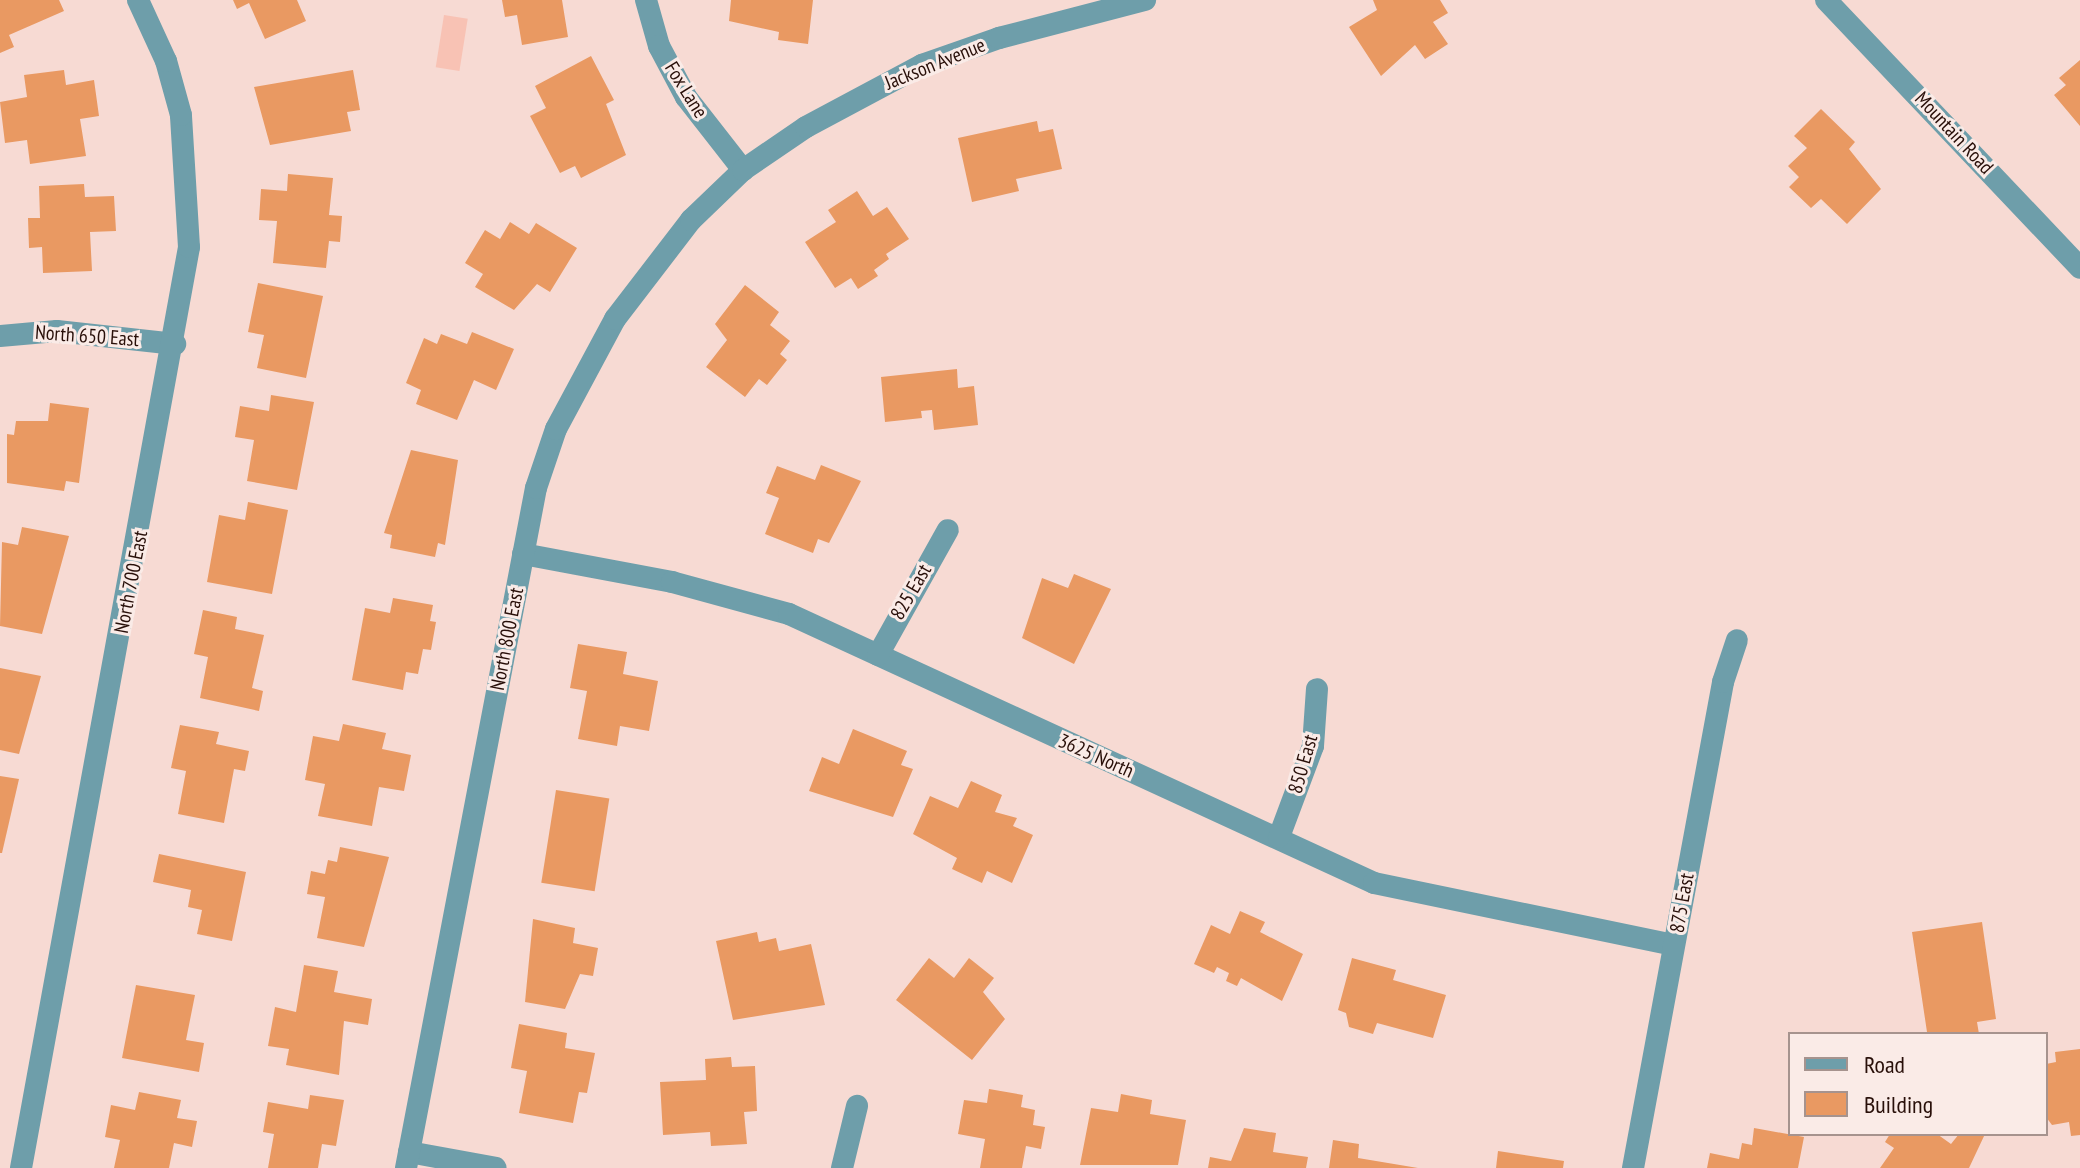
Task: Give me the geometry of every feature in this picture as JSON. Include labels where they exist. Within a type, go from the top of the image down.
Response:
[{"type":"street","name":"North 700 East","points":[[21,1168],[175,344],[189,247],[189,183],[170,74],[138,0]]},
{"type":"street","name":"Fox Lane","points":[[646,0],[659,46],[686,97],[743,170]]},
{"type":"street","name":"Jackson Avenue","points":[[743,170],[861,95],[922,65],[1089,7],[1145,0]]},
{"type":"street","name":"Mountain Road","points":[[1826,0],[2079,265]]},
{"type":"street","name":"North 800 East","points":[[408,1160],[523,554],[546,458],[581,378],[655,265],[743,170]]},
{"type":"street","name":"North 650 East","points":[[0,336],[57,331],[175,344]]},
{"type":"street","name":"825 East","points":[[878,655],[948,530]]},
{"type":"street","name":"3625 North","points":[[523,554],[728,595],[878,655],[1374,883],[1674,945]]},
{"type":"street","name":"875 East","points":[[1633,1168],[1723,682],[1737,640]]},
{"type":"street","name":"850 East","points":[[1279,837],[1313,746],[1317,689]]},
{"type":"street","points":[[842,1168],[857,1106]]},
{"type":"street","points":[[408,1160],[496,1168]]},
{"type":"shaded area","points":[[444,15],[468,19],[459,71],[436,67]]},
{"type":"building","points":[[0,0],[59,0],[64,11],[9,35],[14,47],[0,53]]},
{"type":"building","points":[[233,0],[297,0],[306,21],[265,39],[249,3],[237,9]]},
{"type":"building","points":[[502,0],[562,0],[568,37],[522,45],[517,15],[505,17]]},
{"type":"building","points":[[731,0],[813,0],[808,44],[778,40],[779,32],[729,21]]},
{"type":"building","points":[[1373,0],[1440,0],[1448,13],[1433,22],[1448,44],[1425,59],[1415,45],[1381,76],[1349,27],[1377,10]]},
{"type":"building","points":[[591,56],[614,100],[606,104],[626,155],[581,178],[575,166],[560,173],[530,116],[546,108],[535,86]]},
{"type":"building","points":[[2080,60],[2080,126],[2054,95],[2066,85],[2059,78]]},
{"type":"building","points":[[64,70],[66,85],[94,80],[99,116],[80,119],[86,156],[30,164],[27,140],[5,143],[0,102],[27,97],[24,75]]},
{"type":"building","points":[[353,70],[360,110],[347,112],[351,131],[270,145],[254,87]]},
{"type":"building","points":[[1821,109],[1855,142],[1849,149],[1881,189],[1847,224],[1821,199],[1811,208],[1789,187],[1799,177],[1788,166],[1807,148],[1794,136]]},
{"type":"building","points":[[1037,121],[1039,132],[1053,129],[1062,169],[1016,179],[1019,191],[972,202],[958,138]]},
{"type":"building","points":[[288,174],[333,178],[329,215],[342,216],[340,242],[329,241],[326,268],[273,263],[277,221],[259,220],[261,189],[287,191]]},
{"type":"building","points":[[84,184],[85,197],[114,196],[116,231],[90,232],[92,271],[43,273],[42,247],[29,248],[28,218],[40,218],[39,186]]},
{"type":"building","points":[[857,191],[873,216],[887,207],[909,239],[886,254],[889,259],[874,270],[878,276],[858,289],[851,278],[835,288],[805,242],[836,222],[828,210]]},
{"type":"building","points":[[510,222],[529,234],[536,223],[577,248],[550,292],[537,284],[514,310],[475,287],[483,274],[465,263],[485,230],[500,239]]},
{"type":"building","points":[[258,283],[323,296],[306,378],[257,368],[264,335],[248,332]]},
{"type":"building","points":[[745,285],[779,312],[770,325],[790,341],[780,354],[787,360],[767,385],[759,379],[745,397],[706,367],[727,340],[715,324]]},
{"type":"building","points":[[472,332],[514,349],[496,390],[474,380],[457,420],[416,404],[421,390],[406,383],[424,338],[437,344],[441,334],[467,344]]},
{"type":"building","points":[[957,369],[958,388],[974,386],[978,425],[934,430],[932,410],[921,411],[922,418],[885,422],[881,377]]},
{"type":"building","points":[[271,395],[314,402],[297,490],[247,481],[254,440],[235,437],[240,406],[269,411]]},
{"type":"building","points":[[50,403],[89,408],[79,483],[66,481],[64,491],[7,483],[7,434],[14,435],[16,421],[48,421]]},
{"type":"building","points":[[411,450],[458,460],[445,545],[438,543],[435,557],[390,548],[392,535],[384,533]]},
{"type":"building","points":[[821,465],[861,481],[829,543],[818,539],[813,553],[765,534],[779,498],[766,493],[777,466],[815,480]]},
{"type":"building","points":[[248,502],[288,510],[272,594],[207,582],[219,515],[245,520]]},
{"type":"building","points":[[22,527],[69,536],[42,634],[0,626],[2,542],[18,545]]},
{"type":"building","points":[[1074,574],[1111,589],[1074,664],[1022,638],[1042,578],[1068,588]]},
{"type":"building","points":[[393,598],[433,605],[430,621],[436,622],[431,650],[423,649],[418,674],[406,672],[403,690],[352,680],[365,608],[390,613]]},
{"type":"building","points":[[203,610],[237,617],[235,629],[264,635],[252,688],[263,691],[259,711],[200,698],[208,657],[194,654]]},
{"type":"building","points":[[578,644],[627,652],[623,674],[658,681],[649,731],[620,726],[617,746],[578,739],[587,691],[570,688]]},
{"type":"building","points":[[0,668],[41,676],[19,754],[0,750]]},
{"type":"building","points":[[343,724],[386,733],[382,749],[411,755],[404,791],[379,787],[372,826],[318,816],[325,784],[305,780],[313,736],[339,741]]},
{"type":"building","points":[[180,725],[219,732],[216,744],[249,751],[245,771],[234,769],[224,823],[178,814],[186,771],[171,768]]},
{"type":"building","points":[[853,729],[907,751],[901,765],[913,769],[893,817],[809,791],[822,757],[839,764]]},
{"type":"building","points":[[0,776],[19,779],[2,853],[0,853]]},
{"type":"building","points":[[971,781],[1002,795],[995,812],[1017,818],[1013,826],[1033,835],[1012,883],[987,871],[982,883],[952,869],[957,858],[913,834],[930,796],[958,808]]},
{"type":"building","points":[[556,790],[609,798],[595,891],[541,883]]},
{"type":"building","points":[[340,847],[389,857],[364,947],[317,938],[325,897],[307,894],[311,871],[325,874],[328,860],[337,862]]},
{"type":"building","points":[[159,854],[246,872],[232,941],[197,934],[202,910],[188,907],[191,890],[153,882]]},
{"type":"building","points":[[1240,911],[1265,922],[1260,932],[1303,954],[1282,1001],[1241,978],[1237,986],[1226,981],[1229,973],[1217,967],[1214,973],[1194,964],[1211,925],[1230,934]]},
{"type":"building","points":[[533,919],[575,928],[573,943],[598,948],[593,976],[580,974],[565,1009],[525,1002]]},
{"type":"building","points":[[1982,922],[1996,1019],[1977,1022],[1979,1032],[1927,1032],[1912,932]]},
{"type":"building","points":[[757,932],[759,942],[776,938],[779,951],[811,944],[825,1005],[733,1020],[716,941]]},
{"type":"building","points":[[929,958],[954,978],[969,958],[994,978],[983,992],[1005,1019],[972,1060],[896,1000]]},
{"type":"building","points":[[1352,958],[1396,970],[1393,980],[1446,995],[1433,1038],[1377,1023],[1373,1034],[1349,1027],[1346,1013],[1338,1010]]},
{"type":"building","points":[[304,965],[338,971],[334,992],[372,999],[368,1025],[344,1021],[339,1075],[286,1065],[289,1049],[268,1046],[275,1007],[296,1012]]},
{"type":"building","points":[[136,985],[195,995],[186,1040],[204,1043],[199,1072],[122,1058]]},
{"type":"building","points":[[519,1024],[567,1033],[565,1048],[595,1053],[587,1093],[579,1092],[573,1123],[519,1113],[527,1071],[511,1068]]},
{"type":"building","points":[[2080,1049],[2080,1135],[2071,1136],[2069,1122],[2052,1125],[2048,1120],[2048,1064],[2056,1062],[2055,1052]]},
{"type":"building","points":[[731,1057],[732,1067],[755,1066],[757,1111],[744,1112],[747,1144],[711,1146],[710,1132],[663,1135],[660,1082],[706,1080],[705,1059]]},
{"type":"building","points":[[989,1089],[1023,1095],[1021,1107],[1035,1110],[1033,1125],[1045,1127],[1041,1149],[1026,1146],[1022,1168],[980,1168],[985,1139],[958,1134],[964,1100],[987,1103]]},
{"type":"building","points":[[139,1092],[181,1100],[177,1118],[197,1121],[192,1147],[174,1143],[169,1168],[114,1168],[120,1140],[105,1137],[111,1105],[135,1110]]},
{"type":"building","points":[[1121,1094],[1152,1100],[1150,1114],[1186,1120],[1178,1165],[1080,1165],[1091,1108],[1118,1112]]},
{"type":"building","points":[[310,1095],[344,1100],[336,1146],[322,1144],[318,1168],[268,1168],[274,1134],[263,1132],[268,1102],[308,1109]]},
{"type":"building","points":[[1244,1128],[1276,1133],[1273,1152],[1308,1157],[1306,1168],[1208,1168],[1210,1157],[1231,1161]]},
{"type":"building","points":[[1754,1128],[1804,1137],[1798,1168],[1707,1168],[1710,1153],[1739,1159],[1742,1143],[1752,1145]]},
{"type":"building","points":[[1889,1136],[1940,1136],[1951,1144],[1957,1136],[1984,1136],[1969,1168],[1880,1168],[1894,1148],[1885,1142]]},
{"type":"building","points":[[1333,1140],[1359,1144],[1358,1158],[1418,1168],[1329,1168]]},
{"type":"building","points":[[1498,1151],[1564,1161],[1563,1168],[1496,1168]]}]
